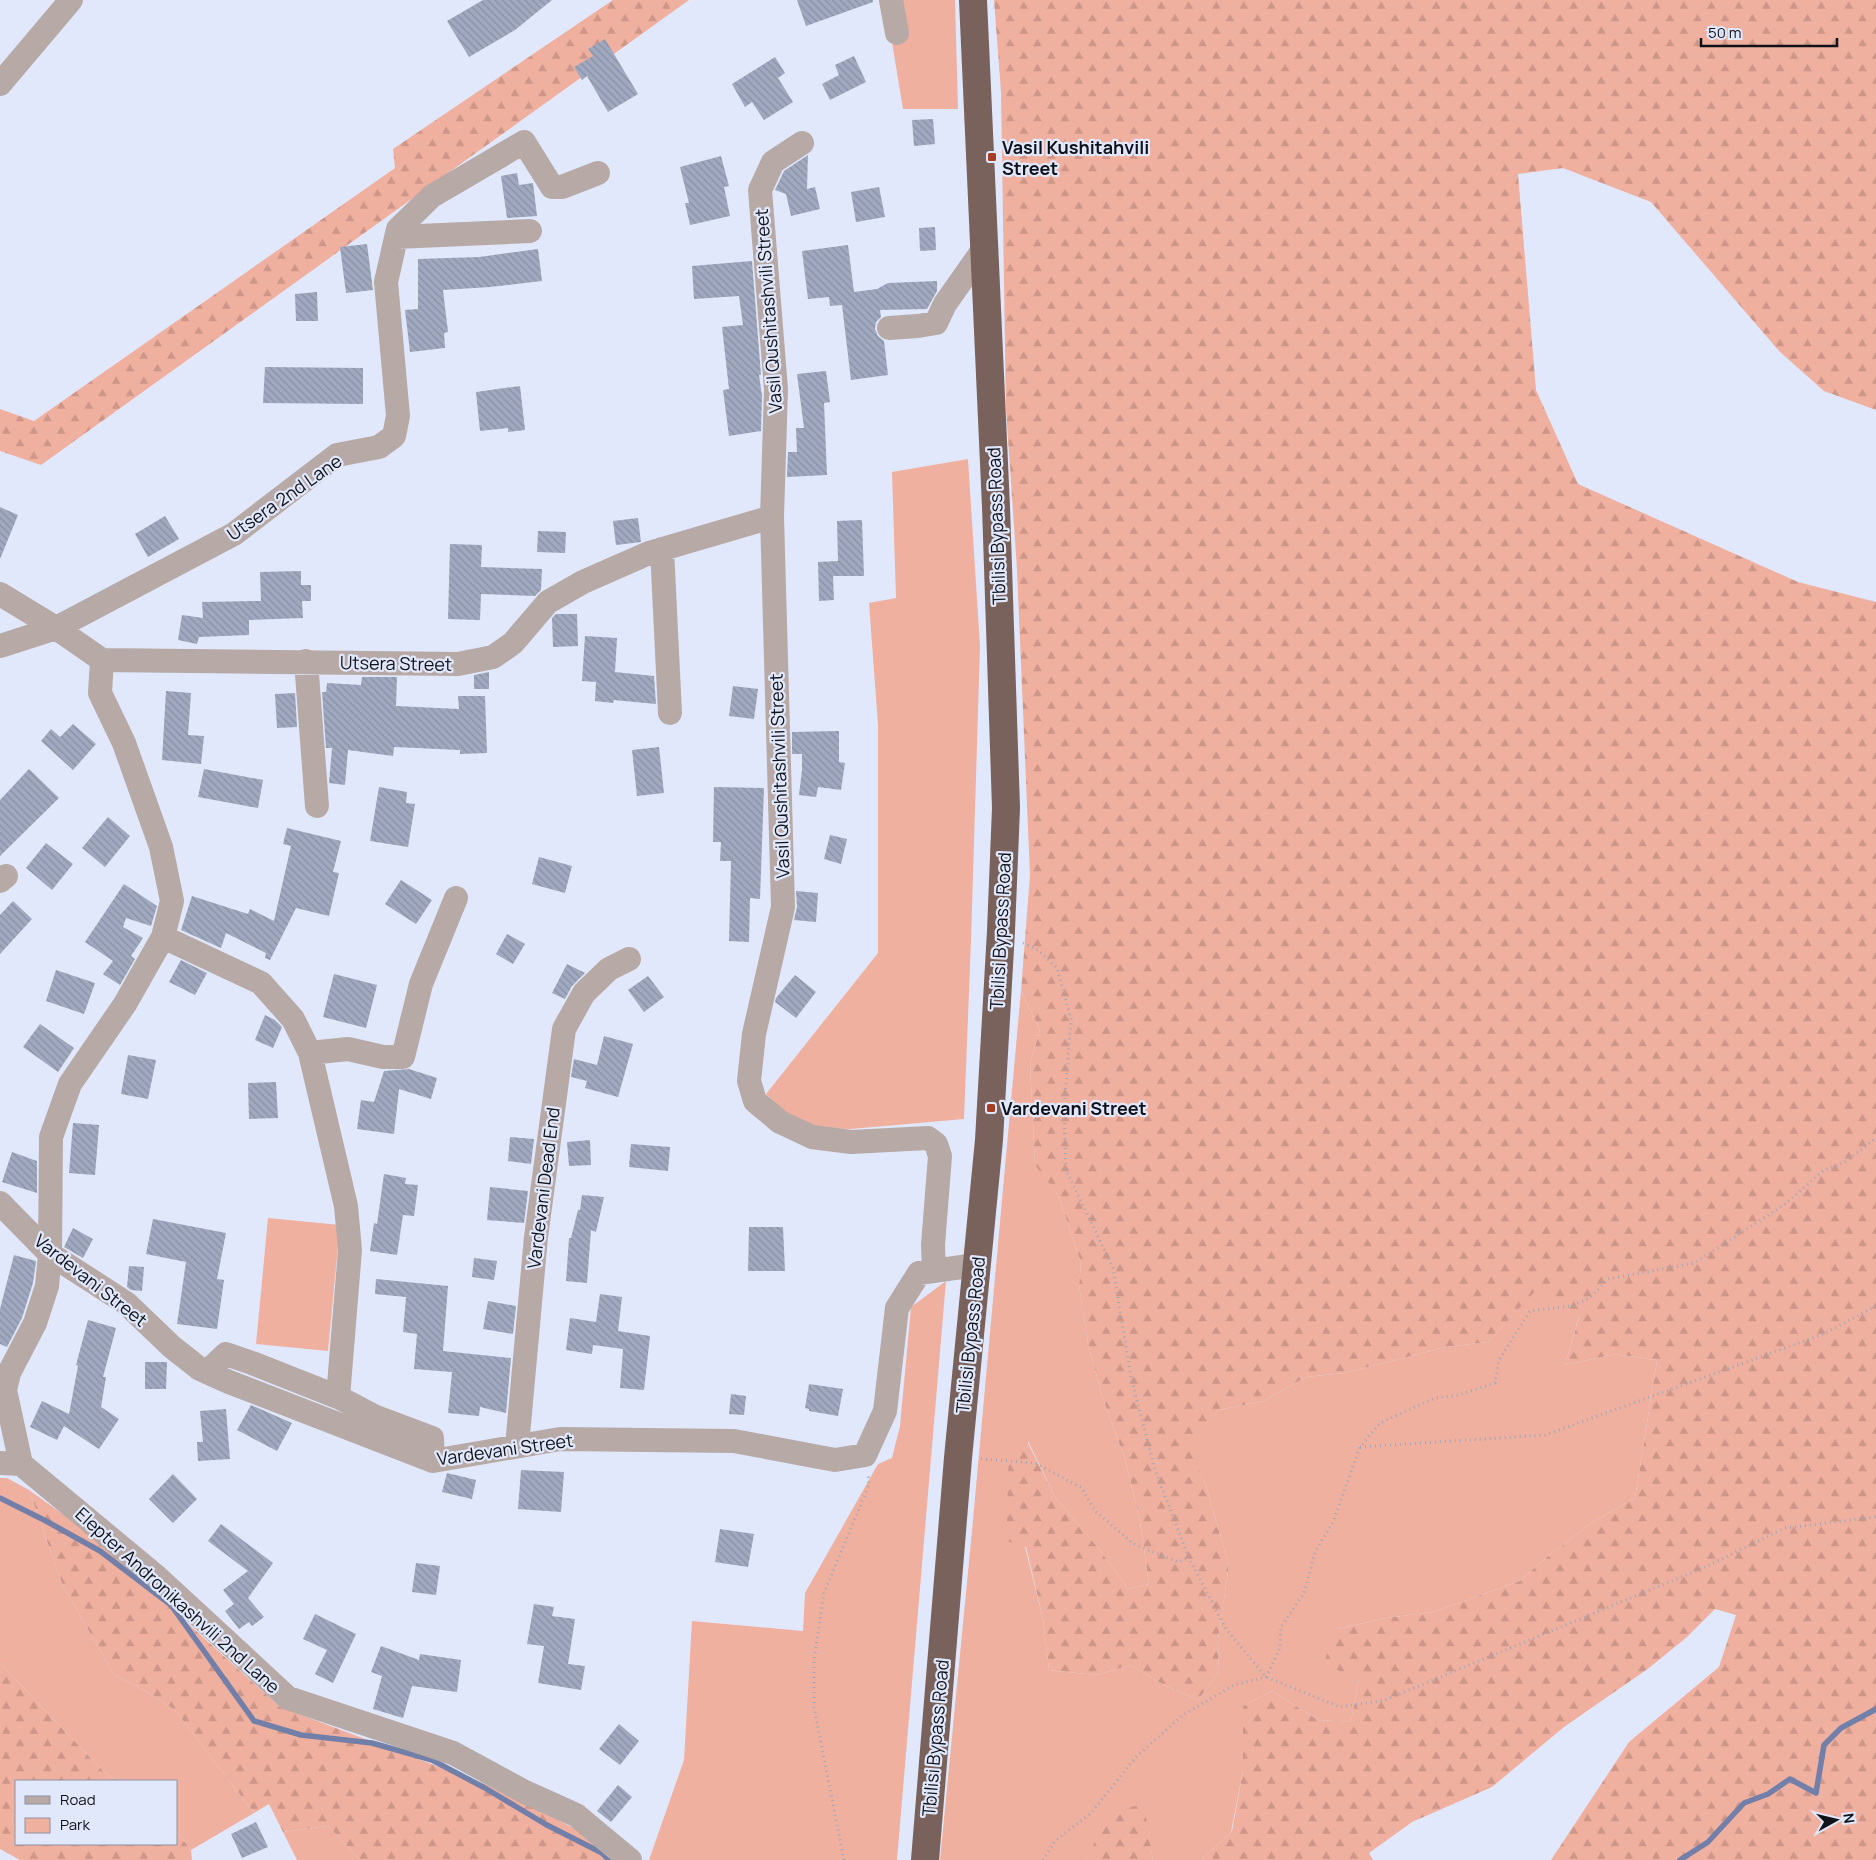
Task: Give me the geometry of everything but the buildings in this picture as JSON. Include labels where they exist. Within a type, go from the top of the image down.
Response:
[{"type":"highway","name":"Tbilisi Bypass Road","points":[[926,1860],[958,1458],[989,1140],[1006,808],[996,506],[973,0]]},
{"type":"street","points":[[0,84],[71,0]]},
{"type":"street","points":[[891,0],[897,33]]},
{"type":"street","name":"Utsera 2nd Lane","points":[[0,646],[56,628],[234,534],[337,455],[379,447],[394,436],[398,416],[386,282],[398,229],[432,196],[524,142],[552,187],[562,187],[598,173]]},
{"type":"street","name":"Vasil Qushitashvili Street","points":[[802,143],[773,162],[760,190],[776,389],[772,518],[783,907],[754,1034],[749,1081],[755,1101],[780,1122],[812,1137],[851,1142],[928,1138],[936,1144],[940,1156],[933,1244],[934,1271]]},
{"type":"street","points":[[396,237],[530,231]]},
{"type":"street","points":[[889,328],[936,323],[945,304],[985,246]]},
{"type":"street","name":"Utsera Street","points":[[102,660],[458,664],[493,657],[513,643],[548,602],[583,582],[649,553],[772,518]]},
{"type":"street","points":[[662,549],[670,713]]},
{"type":"street","points":[[0,594],[56,628],[102,660],[100,693],[124,743],[162,847],[172,901],[163,937],[125,1004],[70,1084],[51,1137],[50,1254],[47,1286],[35,1323],[3,1388],[10,1463]]},
{"type":"street","points":[[306,661],[317,806]]},
{"type":"street","points":[[310,1053],[348,1050],[383,1057],[403,1057],[421,984],[456,898]]},
{"type":"street","points":[[163,937],[261,983],[292,1019],[310,1053],[346,1206],[350,1250],[338,1397]]},
{"type":"street","name":"Vardevani Dead End","points":[[517,1446],[536,1237],[564,1029],[584,993],[609,969],[629,959]]},
{"type":"street","name":"Vardevani Street","points":[[0,1203],[50,1254],[126,1303],[172,1347],[207,1372],[433,1461],[560,1439],[734,1441],[835,1460],[865,1455]]},
{"type":"street","points":[[865,1455],[885,1411],[897,1308],[918,1273],[976,1265]]},
{"type":"street","points":[[207,1372],[226,1354],[252,1363],[338,1397],[376,1417],[432,1438],[433,1461]]},
{"type":"street","name":"Elepter Andronikashvili 2nd Lane","points":[[10,1463],[157,1577],[288,1698],[453,1754],[525,1792],[576,1815],[630,1860]]},
{"type":"path","points":[[1001,931],[1038,950],[1057,968],[1072,1019],[1064,1112],[1066,1170],[1113,1268],[1132,1377],[1155,1470],[1189,1558],[1226,1629],[1266,1677],[1340,1707],[1385,1700],[1703,1568],[1785,1528],[1876,1516]]},
{"type":"path","points":[[1266,1677],[1280,1648],[1281,1627],[1304,1593],[1315,1552],[1333,1522],[1360,1446],[1380,1423],[1435,1398],[1459,1395],[1496,1383],[1499,1360],[1530,1312],[1571,1306],[1590,1298],[1608,1279],[1694,1263],[1784,1205],[1824,1170],[1844,1163],[1876,1138]]},
{"type":"path","points":[[1360,1446],[1545,1435],[1824,1334],[1876,1306]]},
{"type":"path","points":[[844,1860],[814,1707],[814,1660],[824,1593],[869,1485],[865,1455]]},
{"type":"path","points":[[958,1458],[1036,1463],[1082,1488],[1094,1512],[1134,1544],[1178,1562],[1189,1558]]},
{"type":"path","points":[[1043,1860],[1055,1842],[1091,1813],[1136,1757],[1183,1715],[1234,1685],[1266,1677]]},
{"type":"green space","points":[[613,0],[689,0],[41,465],[0,451],[0,409],[34,421],[395,168],[393,149]]},
{"type":"green space","points":[[885,0],[955,0],[958,109],[903,109]]},
{"type":"green space","points":[[994,0],[1876,0],[1876,410],[1824,391],[1779,351],[1651,202],[1563,168],[1518,174],[1536,390],[1578,484],[1798,582],[1876,602],[1876,1860],[1551,1860],[1629,1742],[1719,1667],[1736,1615],[1715,1609],[1687,1637],[1649,1668],[1564,1727],[1492,1787],[1412,1822],[1369,1853],[1373,1860],[1202,1860],[1232,1831],[1243,1771],[1243,1706],[1272,1691],[1318,1720],[1351,1722],[1359,1679],[1323,1664],[1338,1629],[1386,1618],[1433,1612],[1520,1581],[1594,1521],[1635,1498],[1657,1360],[1615,1354],[1565,1365],[1579,1317],[1539,1287],[1488,1342],[1446,1347],[1344,1373],[1306,1377],[1264,1401],[1219,1410],[1188,1444],[1206,1486],[1229,1565],[1218,1639],[1219,1672],[1198,1700],[1162,1684],[1131,1665],[1096,1675],[1049,1670],[1043,1619],[1026,1547],[1006,1541],[1009,1452],[1027,1441],[1055,1497],[1100,1550],[1128,1589],[1149,1584],[1140,1522],[1125,1459],[1103,1399],[1088,1344],[1079,1285],[1081,1263],[1059,1197],[1035,1165],[1030,1063],[1040,1030],[1021,991],[1030,875],[1017,570],[1006,409],[1001,92]]},
{"type":"green space","points":[[968,459],[980,646],[964,1119],[851,1129],[812,1128],[787,1114],[766,1094],[878,953],[878,725],[869,603],[896,598],[892,472]]},
{"type":"green space","points":[[1021,991],[1040,1030],[1030,1063],[1035,1164],[1059,1197],[1081,1263],[1079,1285],[1088,1344],[1103,1399],[1125,1459],[1140,1522],[1149,1584],[1128,1589],[1100,1550],[1055,1497],[1028,1441],[1025,1547],[1043,1619],[1049,1670],[1096,1675],[1131,1665],[1162,1684],[1198,1700],[1219,1672],[1218,1639],[1229,1565],[1206,1486],[1187,1444],[1219,1410],[1264,1401],[1306,1377],[1344,1373],[1446,1347],[1488,1342],[1539,1286],[1579,1316],[1565,1365],[1615,1354],[1657,1360],[1635,1498],[1594,1521],[1520,1581],[1433,1612],[1386,1618],[1338,1629],[1359,1679],[1351,1722],[1318,1720],[1272,1691],[1243,1706],[1243,1771],[1231,1832],[1202,1860],[1153,1860],[1143,1804],[1086,1860],[940,1860]]},
{"type":"green space","points":[[268,1218],[340,1225],[328,1351],[256,1344]]},
{"type":"green space","points":[[946,1281],[897,1860],[649,1860],[684,1760],[692,1621],[803,1631],[805,1593],[878,1464],[892,1458],[900,1426],[911,1307]]},
{"type":"green space","points":[[0,1478],[7,1478],[29,1490],[63,1586],[114,1675],[144,1690],[175,1710],[254,1813],[191,1850],[178,1834],[178,1780],[117,1780],[105,1773],[0,1663]]},
{"type":"green space","points":[[29,1490],[85,1530],[280,1707],[506,1792],[588,1836],[615,1860],[360,1860],[328,1826],[283,1832],[269,1804],[254,1813],[175,1710],[144,1690],[114,1675],[63,1586]]},
{"type":"green space","points":[[0,1663],[105,1773],[117,1780],[15,1780],[15,1845],[178,1845],[178,1834],[191,1850],[192,1860],[20,1860],[0,1849]]},
{"type":"green space","points":[[1144,1804],[1153,1860],[1086,1860],[1110,1812]]},
{"type":"green space","points":[[328,1826],[360,1860],[297,1860],[283,1832]]},
{"type":"waterway","points":[[0,1498],[100,1551],[171,1605],[254,1721],[301,1735],[372,1743],[432,1760],[485,1788],[545,1824],[602,1853],[609,1860]]},
{"type":"waterway","points":[[1680,1860],[1708,1842],[1744,1803],[1768,1794],[1790,1779],[1816,1793],[1824,1745],[1841,1728],[1876,1709]]},
{"type":"place","name":"Vasil Kushitahvili Street","points":[[992,157]]},
{"type":"place","name":"Vardevani Street","points":[[991,1108]]}]
